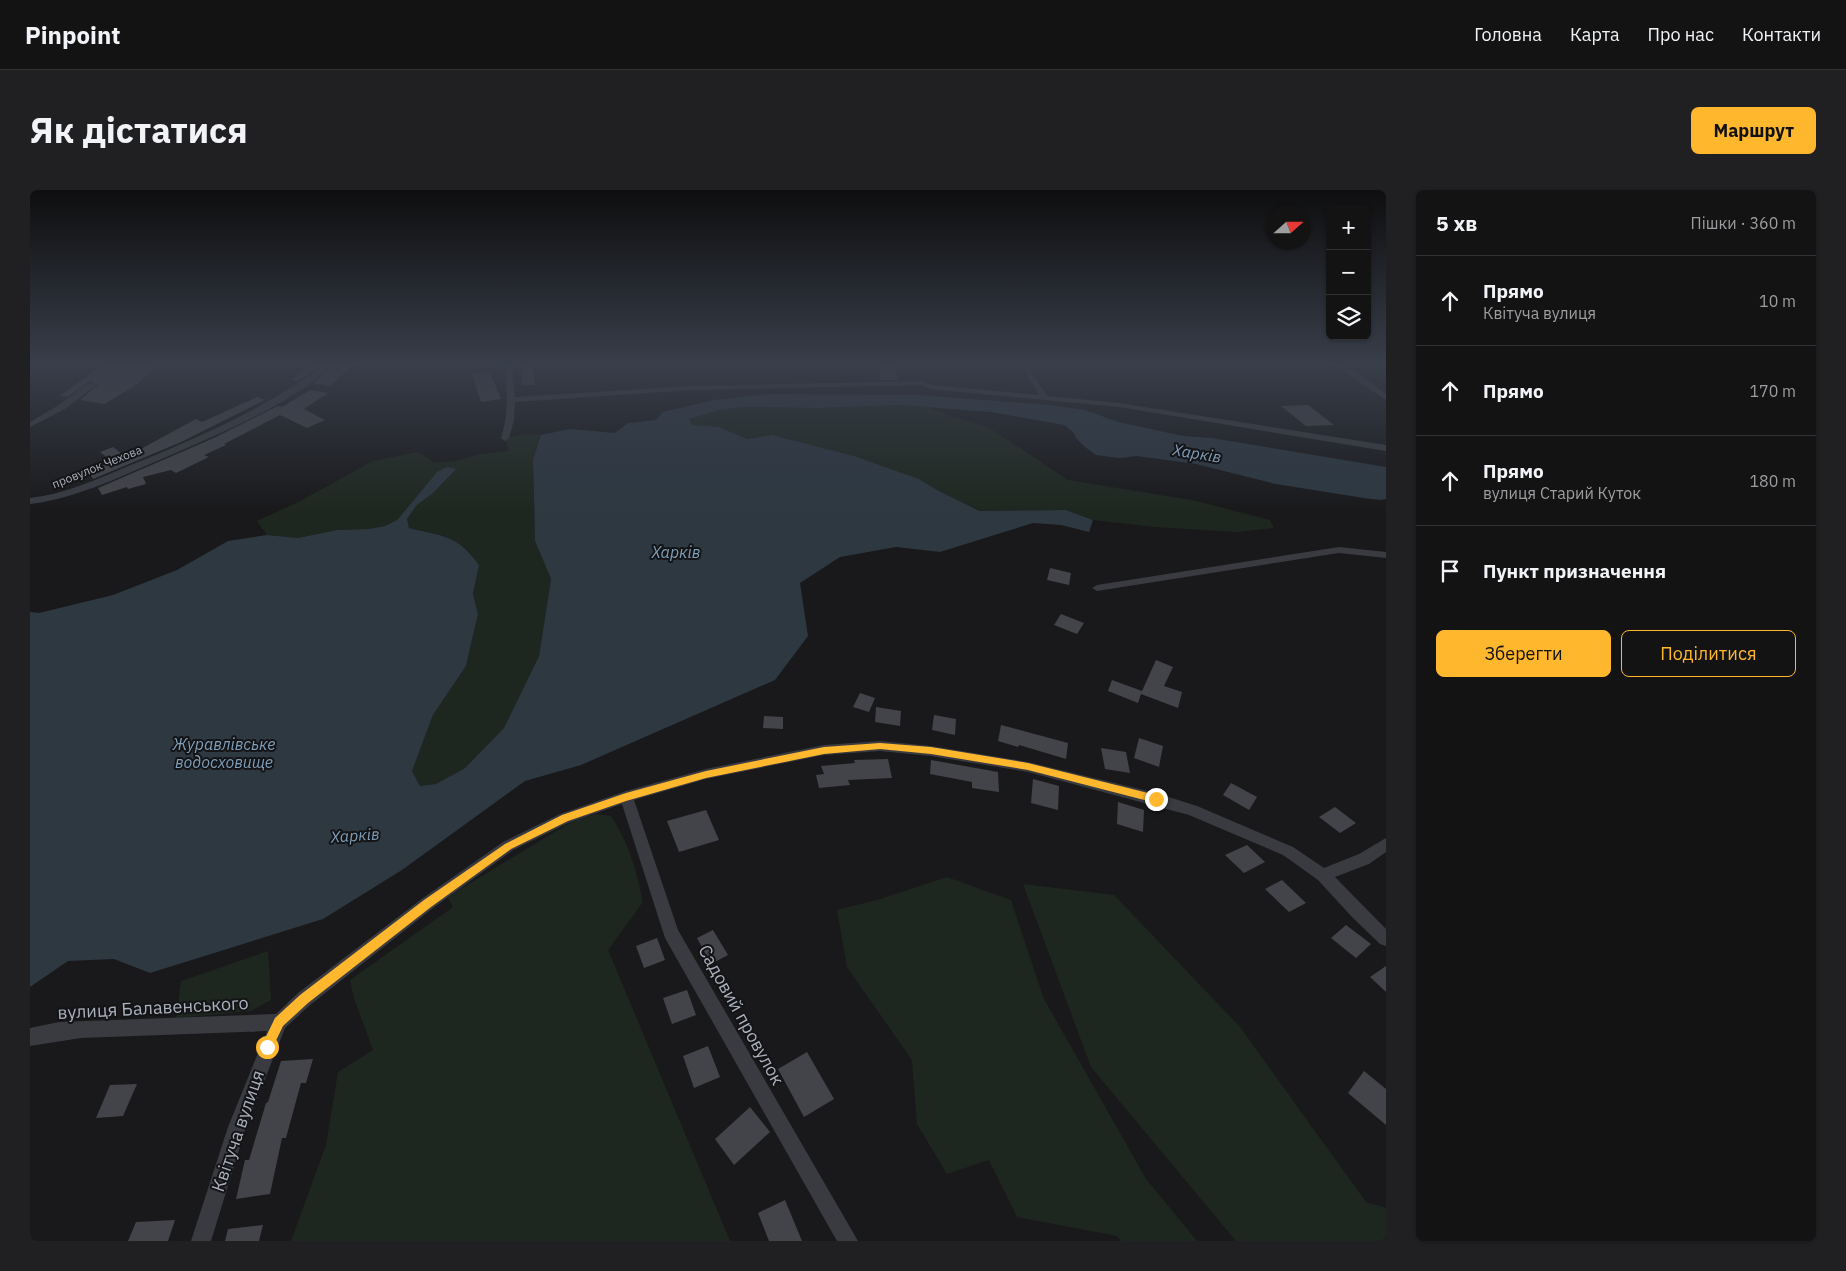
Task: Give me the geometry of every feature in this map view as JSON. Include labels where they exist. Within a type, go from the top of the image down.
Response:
[{"type":"street","points":[[30,425],[51,413]]},
{"type":"street","name":"провулок Чехова","points":[[30,501],[48,500],[134,468],[250,413]]},
{"type":"street","points":[[505,438],[510,426],[511,413]]},
{"type":"street","points":[[1169,413],[1386,448]]},
{"type":"street","points":[[1097,588],[1339,550],[1386,555]]},
{"type":"street","points":[[279,1022],[304,999],[420,909],[508,846],[565,818],[626,797],[706,774],[824,750],[880,746],[931,750],[1028,767],[1185,808],[1288,851],[1324,875],[1357,912],[1386,939]]},
{"type":"street","name":"Садовий провулок","points":[[626,797],[672,933],[848,1241]]},
{"type":"street","points":[[1324,875],[1364,859],[1386,844]]},
{"type":"street","name":"вулиця Балавенського","points":[[30,1037],[81,1029],[279,1022]]},
{"type":"street","name":"Квітуча вулиця","points":[[201,1241],[237,1127],[267,1047],[279,1022]]},
{"type":"shaded area","points":[[709,413],[942,413],[988,427],[1068,480],[1192,500],[1270,520],[1274,528],[1237,532],[1155,527],[1093,520],[1066,510],[981,511],[937,490],[919,479],[854,456],[772,435],[747,439],[719,427],[692,425],[688,419]]},
{"type":"shaded area","points":[[522,434],[541,435],[533,460],[535,541],[551,579],[539,656],[504,728],[465,768],[436,784],[420,786],[412,771],[433,715],[466,666],[478,614],[473,594],[479,565],[471,555],[457,542],[449,538],[409,528],[407,519],[417,505],[432,494],[437,472],[397,520],[385,526],[369,529],[337,530],[298,538],[267,535],[257,521],[300,501],[373,461],[418,452],[435,463],[457,461],[481,454],[508,451],[505,438]]},
{"type":"shaded area","points":[[597,814],[611,816],[623,837],[635,868],[643,902],[608,950],[730,1241],[291,1241],[326,1145],[338,1072],[373,1050],[354,998],[350,980],[453,907],[448,898],[459,890],[576,819]]},
{"type":"shaded area","points":[[947,877],[1011,900],[1044,999],[1146,1179],[1197,1241],[1121,1241],[1117,1236],[1017,1217],[989,1160],[947,1174],[917,1124],[912,1060],[847,967],[837,910],[877,900]]},
{"type":"shaded area","points":[[1023,884],[1114,895],[1240,1027],[1366,1202],[1386,1208],[1386,1241],[1236,1241],[1091,1067]]},
{"type":"shaded area","points":[[268,951],[271,1000],[251,1011],[176,1018],[181,981]]},
{"type":"water","points":[[662,413],[709,413],[689,419],[692,425],[719,427],[747,439],[772,435],[854,456],[919,479],[980,511],[1066,510],[1093,520],[1089,532],[1061,525],[1033,523],[940,552],[896,547],[840,557],[800,583],[808,636],[775,680],[581,765],[525,781],[402,870],[323,919],[150,973],[114,959],[68,961],[30,987],[30,612],[39,613],[113,595],[177,570],[228,541],[267,535],[298,538],[337,530],[369,529],[385,526],[397,520],[437,472],[447,467],[456,469],[432,494],[417,505],[407,519],[409,528],[441,535],[457,542],[479,565],[473,594],[478,614],[466,666],[433,715],[412,771],[420,786],[436,784],[465,768],[504,728],[539,656],[551,579],[535,541],[533,460],[541,435],[570,429],[615,433],[628,423],[656,420]]},
{"type":"water","name":"Харків","points":[[997,413],[1093,413],[1118,422],[1183,436],[1211,438],[1386,467],[1386,499],[1364,498],[1276,484],[1196,464],[1137,456],[1119,458],[1096,455],[1085,447],[1076,438],[1074,433],[1064,425]]},
{"type":"building","points":[[222,413],[239,413],[181,442],[93,479],[88,471],[113,462],[100,452],[113,447],[126,457],[196,419],[202,422]]},
{"type":"building","points":[[264,413],[312,413],[325,420],[307,428],[280,415],[204,455],[209,457],[176,473],[171,470],[143,477],[146,484],[128,489],[127,487],[102,495],[98,488],[214,438]]},
{"type":"building","points":[[1290,413],[1318,413],[1334,425],[1306,426]]},
{"type":"building","points":[[1050,568],[1071,573],[1069,585],[1047,580]]},
{"type":"building","points":[[1061,614],[1084,623],[1077,634],[1054,625]]},
{"type":"building","points":[[1156,660],[1173,667],[1164,686],[1182,692],[1178,708],[1141,694],[1138,703],[1108,691],[1112,680],[1142,691]]},
{"type":"building","points":[[860,693],[875,698],[869,712],[853,707]]},
{"type":"building","points":[[876,707],[901,711],[900,726],[875,722]]},
{"type":"building","points":[[934,715],[956,719],[955,735],[932,730]]},
{"type":"building","points":[[764,716],[783,717],[783,729],[763,728]]},
{"type":"building","points":[[1001,725],[1068,743],[1066,759],[1019,745],[1018,747],[998,741]]},
{"type":"building","points":[[1139,738],[1163,746],[1159,767],[1134,758]]},
{"type":"building","points":[[1101,748],[1126,752],[1130,773],[1105,769]]},
{"type":"building","points":[[888,759],[892,778],[848,780],[850,785],[819,788],[816,775],[824,774],[821,766],[855,763],[854,760]]},
{"type":"building","points":[[931,760],[998,772],[999,792],[972,788],[972,782],[930,774]]},
{"type":"building","points":[[1033,779],[1059,786],[1058,810],[1031,803]]},
{"type":"building","points":[[1231,783],[1257,797],[1249,810],[1223,795]]},
{"type":"building","points":[[1118,802],[1144,810],[1143,832],[1117,824]]},
{"type":"building","points":[[1335,807],[1356,823],[1340,833],[1319,817]]},
{"type":"building","points":[[706,810],[719,840],[679,852],[667,821]]},
{"type":"building","points":[[1247,845],[1265,862],[1244,873],[1225,855]]},
{"type":"building","points":[[1282,880],[1306,903],[1289,912],[1265,889]]},
{"type":"building","points":[[1346,925],[1371,944],[1356,958],[1331,938]]},
{"type":"building","points":[[713,930],[728,955],[711,964],[697,938]]},
{"type":"building","points":[[657,938],[665,960],[644,968],[636,946]]},
{"type":"building","points":[[1386,966],[1386,992],[1370,977]]},
{"type":"building","points":[[687,990],[696,1015],[672,1024],[663,998]]},
{"type":"building","points":[[708,1046],[720,1077],[694,1088],[683,1056]]},
{"type":"building","points":[[807,1052],[834,1099],[804,1117],[778,1069]]},
{"type":"building","points":[[313,1059],[306,1083],[301,1083],[286,1138],[282,1138],[270,1194],[236,1199],[245,1160],[249,1160],[281,1061]]},
{"type":"building","points":[[1364,1071],[1386,1089],[1386,1125],[1348,1093]]},
{"type":"building","points":[[137,1084],[123,1116],[96,1118],[110,1085]]},
{"type":"building","points":[[750,1107],[770,1132],[734,1165],[715,1139]]},
{"type":"building","points":[[785,1200],[802,1241],[769,1241],[758,1213]]},
{"type":"building","points":[[175,1220],[168,1241],[128,1241],[136,1222]]},
{"type":"building","points":[[263,1225],[259,1241],[225,1241],[228,1229]]},
{"type":"route","points":[[267,1047],[279,1022],[304,999],[428,903],[508,846],[565,818],[626,797],[706,774],[824,750],[880,746],[931,750],[1028,767],[1156,799]]},
{"type":"water label","name":"Журавлівське водосховище","points":[[224,753]]}]
